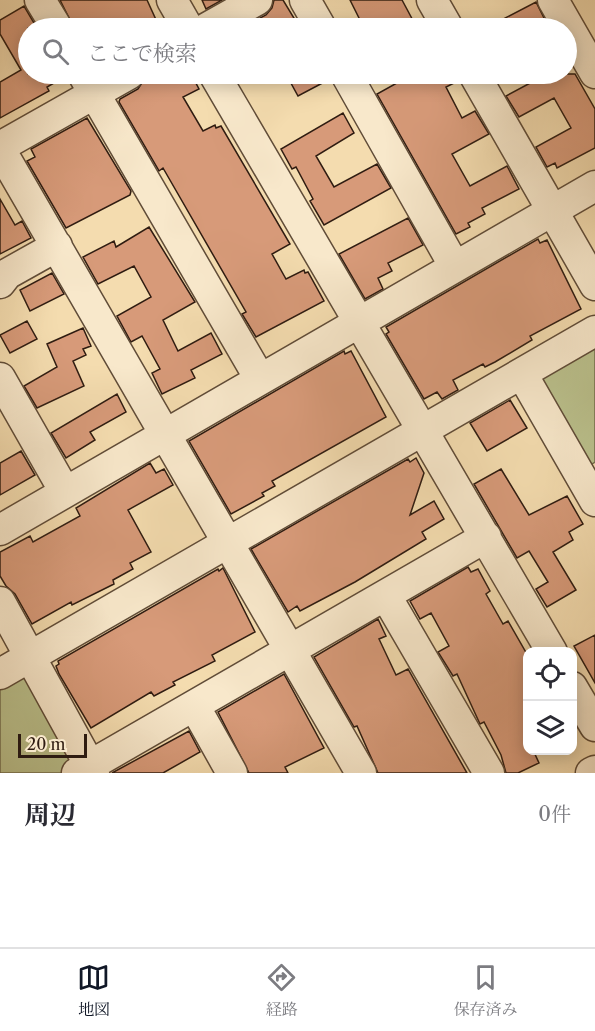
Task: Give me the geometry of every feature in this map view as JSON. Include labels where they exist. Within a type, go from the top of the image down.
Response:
[{"type":"street","points":[[40,0],[51,18]]},
{"type":"street","points":[[172,0],[182,18]]},
{"type":"street","points":[[225,18],[257,0]]},
{"type":"street","points":[[304,0],[315,18]]},
{"type":"street","points":[[432,0],[442,18]]},
{"type":"street","points":[[553,0],[563,18]]},
{"type":"street","points":[[577,42],[595,73]]},
{"type":"street","points":[[88,84],[0,148],[361,773]]},
{"type":"street","points":[[90,84],[260,379]]},
{"type":"street","points":[[220,84],[550,647]]},
{"type":"street","points":[[352,84],[455,267]]},
{"type":"street","points":[[480,84],[595,285]]},
{"type":"street","points":[[0,530],[595,186]]},
{"type":"street","points":[[0,284],[7,274],[57,246]]},
{"type":"street","points":[[0,674],[595,331]]},
{"type":"street","points":[[522,374],[591,484]]},
{"type":"street","points":[[0,378],[65,492]]},
{"type":"street","points":[[0,602],[87,771],[486,537]]},
{"type":"street","points":[[386,596],[489,773]]},
{"type":"street","points":[[195,707],[232,773]]},
{"type":"street","points":[[591,773],[595,771]]},
{"type":"green space","points":[[595,344],[595,462],[592,464],[582,461],[539,376]]},
{"type":"green space","points":[[20,675],[30,677],[73,757],[70,768],[61,773],[0,773],[0,686]]},
{"type":"building","points":[[60,0],[147,0],[155,18],[69,18]]},
{"type":"building","points":[[202,0],[222,0],[206,9]]},
{"type":"building","points":[[274,0],[283,0],[294,18],[260,18],[272,8]]},
{"type":"building","points":[[350,0],[402,0],[412,18],[359,18]]},
{"type":"building","points":[[536,2],[544,18],[505,18]]},
{"type":"building","points":[[24,6],[31,18],[18,18],[18,65],[0,34],[0,20]]},
{"type":"building","points":[[18,72],[18,84],[52,84],[47,87],[49,91],[0,118],[0,82]]},
{"type":"building","points":[[577,78],[595,109],[595,148],[557,168],[555,163],[547,167],[536,147],[571,128],[554,98],[519,117],[506,96],[528,84],[577,84]]},
{"type":"building","points":[[141,84],[196,84],[199,89],[183,97],[203,131],[215,125],[216,128],[221,126],[290,244],[272,254],[286,279],[304,270],[305,273],[308,272],[324,301],[256,337],[242,314],[246,312],[163,168],[159,171],[119,102],[120,99],[138,89]]},
{"type":"building","points":[[291,84],[321,84],[298,96]]},
{"type":"building","points":[[395,84],[452,84],[446,87],[462,118],[475,111],[489,134],[452,154],[470,186],[507,166],[519,189],[482,208],[485,214],[468,223],[470,227],[456,234],[377,94]]},
{"type":"building","points":[[343,113],[354,133],[316,156],[334,187],[377,164],[391,188],[324,225],[310,201],[313,199],[296,167],[292,169],[281,149]]},
{"type":"building","points":[[87,118],[131,191],[130,195],[66,228],[27,161],[35,157],[31,149]]},
{"type":"building","points":[[0,199],[15,225],[22,221],[31,238],[0,254]]},
{"type":"building","points":[[408,218],[423,245],[388,263],[392,271],[378,278],[383,289],[365,299],[339,254]]},
{"type":"building","points":[[149,227],[195,302],[163,320],[178,351],[211,333],[222,354],[191,370],[195,378],[162,394],[152,373],[160,369],[142,336],[131,342],[117,316],[151,297],[134,266],[98,284],[83,257],[114,241],[116,247]]},
{"type":"building","points":[[538,239],[540,243],[547,240],[581,309],[530,336],[532,340],[495,362],[485,367],[483,364],[453,380],[458,390],[442,399],[437,392],[424,399],[386,334],[389,332],[386,327]]},
{"type":"building","points":[[52,273],[64,294],[30,311],[20,290]]},
{"type":"building","points":[[27,321],[37,339],[10,353],[0,335]]},
{"type":"building","points":[[83,328],[91,346],[83,349],[86,355],[73,361],[84,386],[37,408],[24,386],[57,367],[47,344]]},
{"type":"building","points":[[344,351],[345,354],[351,351],[386,417],[272,481],[275,486],[262,493],[264,496],[231,514],[189,441]]},
{"type":"building","points":[[117,394],[126,412],[90,432],[95,440],[66,458],[51,433]]},
{"type":"building","points":[[510,400],[527,428],[487,451],[470,423]]},
{"type":"building","points":[[21,451],[35,475],[0,495],[0,463]]},
{"type":"building","points":[[416,458],[424,473],[410,515],[434,501],[444,519],[422,532],[426,539],[355,582],[300,611],[297,606],[288,612],[251,549],[408,459],[410,462]]},
{"type":"building","points":[[150,463],[156,473],[164,469],[173,485],[128,510],[151,552],[130,563],[133,569],[113,580],[114,584],[72,605],[71,602],[32,624],[15,594],[0,576],[0,552],[30,536],[33,542],[80,516],[76,508]]},
{"type":"building","points":[[501,469],[529,515],[567,496],[583,524],[569,532],[573,540],[553,552],[576,590],[547,607],[536,589],[548,582],[529,551],[517,558],[474,484]]},
{"type":"building","points":[[468,567],[471,572],[478,569],[490,591],[486,594],[503,624],[508,621],[523,647],[523,755],[535,755],[539,763],[518,773],[506,773],[501,755],[484,722],[480,724],[457,674],[453,676],[438,652],[449,646],[431,613],[420,619],[410,601]]},
{"type":"building","points":[[223,568],[255,632],[212,655],[215,661],[173,682],[175,685],[154,696],[151,692],[91,728],[59,674],[56,666],[59,664],[58,661]]},
{"type":"building","points":[[378,619],[386,636],[379,639],[396,675],[408,669],[467,773],[378,773],[357,726],[354,727],[314,657]]},
{"type":"building","points":[[595,635],[595,683],[577,651],[577,647],[574,646]]},
{"type":"building","points":[[284,674],[324,748],[285,767],[288,773],[249,773],[218,712]]},
{"type":"building","points":[[189,731],[200,752],[163,773],[112,773]]}]
